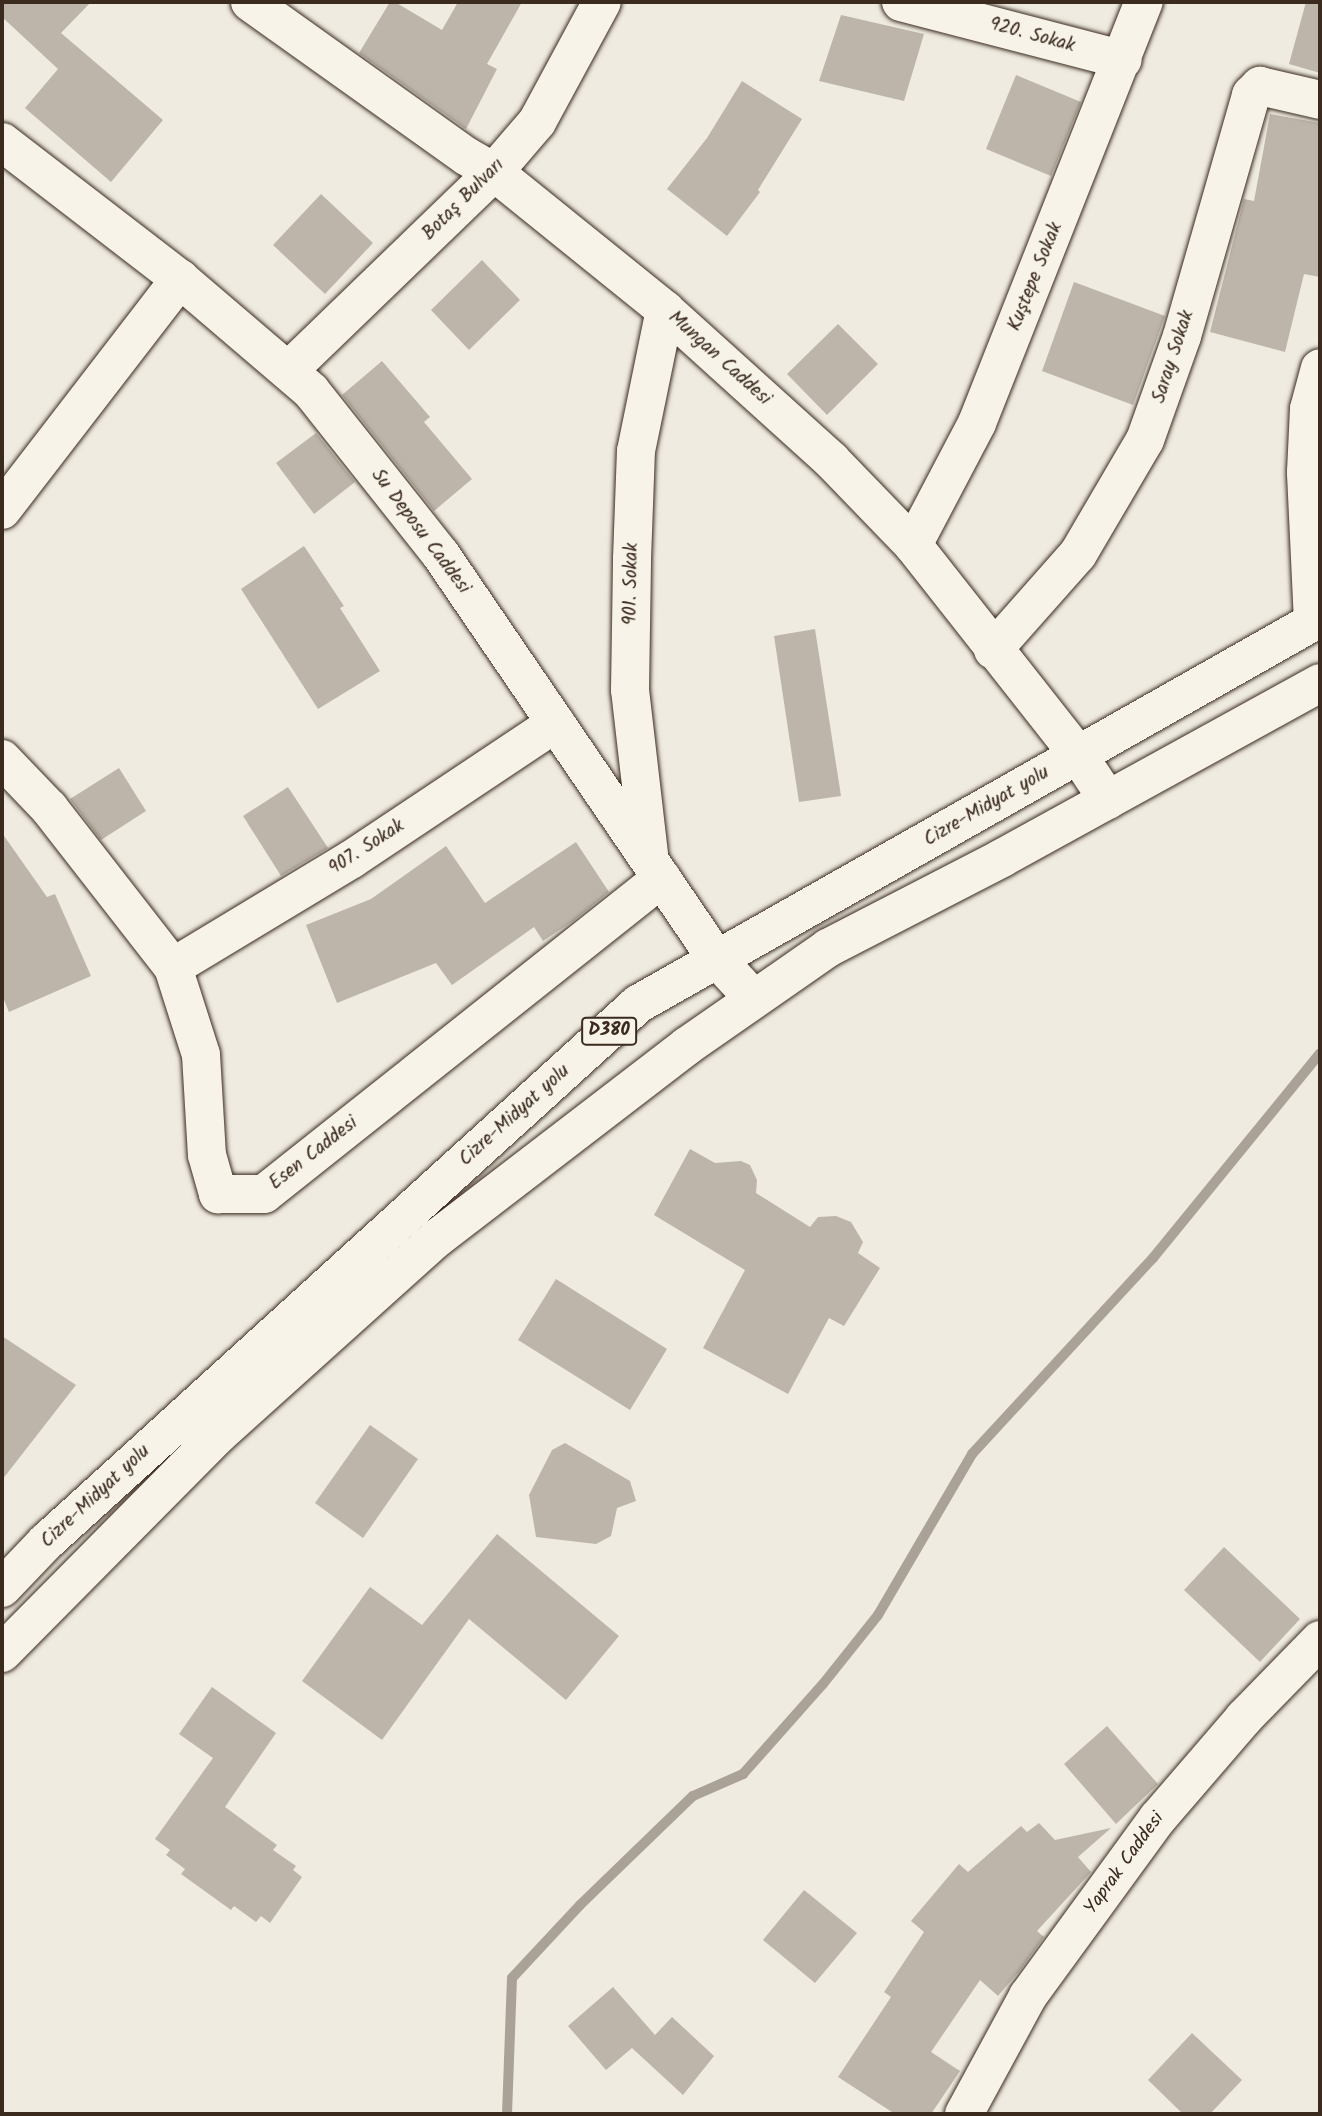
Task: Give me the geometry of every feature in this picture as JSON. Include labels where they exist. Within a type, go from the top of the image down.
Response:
[{"type":"main road","name":"Mungan Caddesi","points":[[250,2],[466,156],[494,172],[665,310],[831,460],[913,545],[1078,755],[1108,800]]},
{"type":"main road","name":"Botaş Bulvarı","points":[[289,370],[494,172],[537,122],[602,2]]},
{"type":"main road","name":"920. Sokak","points":[[901,2],[1123,60]]},
{"type":"main road","name":"Kuştepe Sokak","points":[[913,545],[977,423],[1144,2]]},
{"type":"main road","name":"Saray Sokak","points":[[993,650],[1078,554],[1145,440],[1182,336],[1251,95],[1259,86],[1320,100]]},
{"type":"main road","name":"Su Deposu Caddesi","points":[[2,142],[180,279],[312,391],[440,555],[717,959],[754,999]]},
{"type":"main road","points":[[2,510],[14,469],[180,279]]},
{"type":"main road","name":"901. Sokak","points":[[656,869],[630,690],[632,559],[636,451],[665,310]]},
{"type":"main road","points":[[1316,620],[1307,541],[1315,404],[1320,368]]},
{"type":"main road","name":"Cizre-Midyat yolu","points":[[2,1588],[46,1542],[638,1004],[1316,620]]},
{"type":"main road","name":"Cizre-Midyat yolu","points":[[2,1653],[218,1435],[437,1238],[687,1046],[828,948],[1108,800],[1320,683]]},
{"type":"main road","name":"907. Sokak","points":[[173,967],[352,859],[556,723]]},
{"type":"main road","name":"Esen Caddesi","points":[[2,760],[49,808],[173,967],[201,1055],[206,1156],[218,1194],[264,1194],[656,869]]},
{"type":"main road","name":"Yaprak Caddesi","points":[[964,2114],[1028,1996],[1150,1829],[1244,1718],[1316,1658]]},
{"type":"building","points":[[2,2],[91,2],[61,33],[163,120],[111,182],[25,108],[58,69],[2,17]]},
{"type":"building","points":[[390,2],[395,2],[442,30],[458,2],[522,2],[487,64],[497,69],[466,129],[359,53]]},
{"type":"building","points":[[1306,2],[1320,2],[1320,73],[1289,64]]},
{"type":"building","points":[[841,15],[924,34],[904,101],[819,81]]},
{"type":"building","points":[[1016,75],[1081,102],[1051,176],[986,149]]},
{"type":"building","points":[[742,81],[802,119],[758,190],[760,192],[727,236],[667,189],[707,138]]},
{"type":"building","points":[[1270,114],[1320,123],[1320,277],[1304,274],[1285,352],[1210,332],[1244,199],[1254,201]]},
{"type":"building","points":[[321,194],[373,243],[325,294],[273,245]]},
{"type":"building","points":[[482,260],[520,300],[469,350],[431,310]]},
{"type":"building","points":[[1074,282],[1165,316],[1133,405],[1042,371]]},
{"type":"building","points":[[838,324],[878,364],[827,415],[787,374]]},
{"type":"building","points":[[382,361],[430,417],[424,422],[472,479],[434,511],[342,395]]},
{"type":"building","points":[[316,433],[355,482],[314,514],[276,463]]},
{"type":"building","points":[[304,546],[344,606],[340,608],[380,671],[318,709],[241,589]]},
{"type":"building","points":[[815,629],[841,796],[799,802],[774,636]]},
{"type":"building","points":[[119,768],[146,811],[101,840],[70,799]]},
{"type":"building","points":[[288,787],[328,848],[281,876],[243,816]]},
{"type":"building","points":[[2,833],[47,897],[55,894],[91,976],[9,1012],[2,995]]},
{"type":"building","points":[[576,842],[609,892],[573,921],[543,941],[534,927],[452,985],[436,963],[337,1003],[306,925],[371,899],[446,846],[485,903]]},
{"type":"building","points":[[690,1149],[715,1163],[741,1161],[750,1165],[757,1180],[756,1193],[810,1227],[818,1217],[836,1216],[851,1222],[863,1242],[858,1253],[880,1268],[844,1326],[829,1318],[788,1394],[703,1348],[745,1270],[654,1215]]},
{"type":"building","points":[[556,1279],[667,1349],[630,1410],[518,1340]]},
{"type":"building","points":[[2,1336],[76,1385],[2,1480]]},
{"type":"building","points":[[370,1425],[418,1459],[363,1538],[315,1503]]},
{"type":"building","points":[[565,1443],[630,1481],[636,1501],[617,1508],[611,1536],[596,1544],[536,1537],[529,1495],[552,1450]]},
{"type":"building","points":[[497,1534],[619,1636],[566,1700],[469,1619],[382,1740],[302,1681],[370,1587],[422,1625]]},
{"type":"building","points":[[1224,1547],[1300,1619],[1260,1662],[1184,1590]]},
{"type":"building","points":[[212,1687],[276,1733],[225,1807],[277,1845],[273,1850],[296,1866],[293,1870],[302,1877],[270,1923],[261,1916],[256,1922],[234,1906],[231,1910],[181,1874],[185,1869],[166,1855],[170,1850],[155,1839],[213,1758],[179,1734]]},
{"type":"building","points":[[1107,1726],[1158,1784],[1116,1824],[1064,1764]]},
{"type":"building","points":[[1039,1823],[1055,1840],[1111,1828],[1078,1857],[1091,1872],[1037,1931],[1044,1937],[1020,1970],[998,1996],[980,1980],[931,2052],[960,2071],[931,2114],[895,2114],[838,2077],[891,1997],[884,1992],[924,1932],[911,1921],[959,1864],[968,1872],[1021,1826],[1027,1832]]},
{"type":"building","points":[[804,1890],[857,1933],[815,1983],[763,1940]]},
{"type":"building","points":[[613,1987],[655,2035],[672,2017],[714,2056],[683,2095],[632,2048],[606,2070],[568,2026]]},
{"type":"building","points":[[1192,2033],[1242,2080],[1210,2114],[1183,2114],[1148,2080]]},
{"type":"waterway","points":[[507,2114],[512,1978],[580,1905],[693,1796],[743,1774],[823,1684],[878,1615],[972,1454],[1153,1258],[1320,1053]]}]
